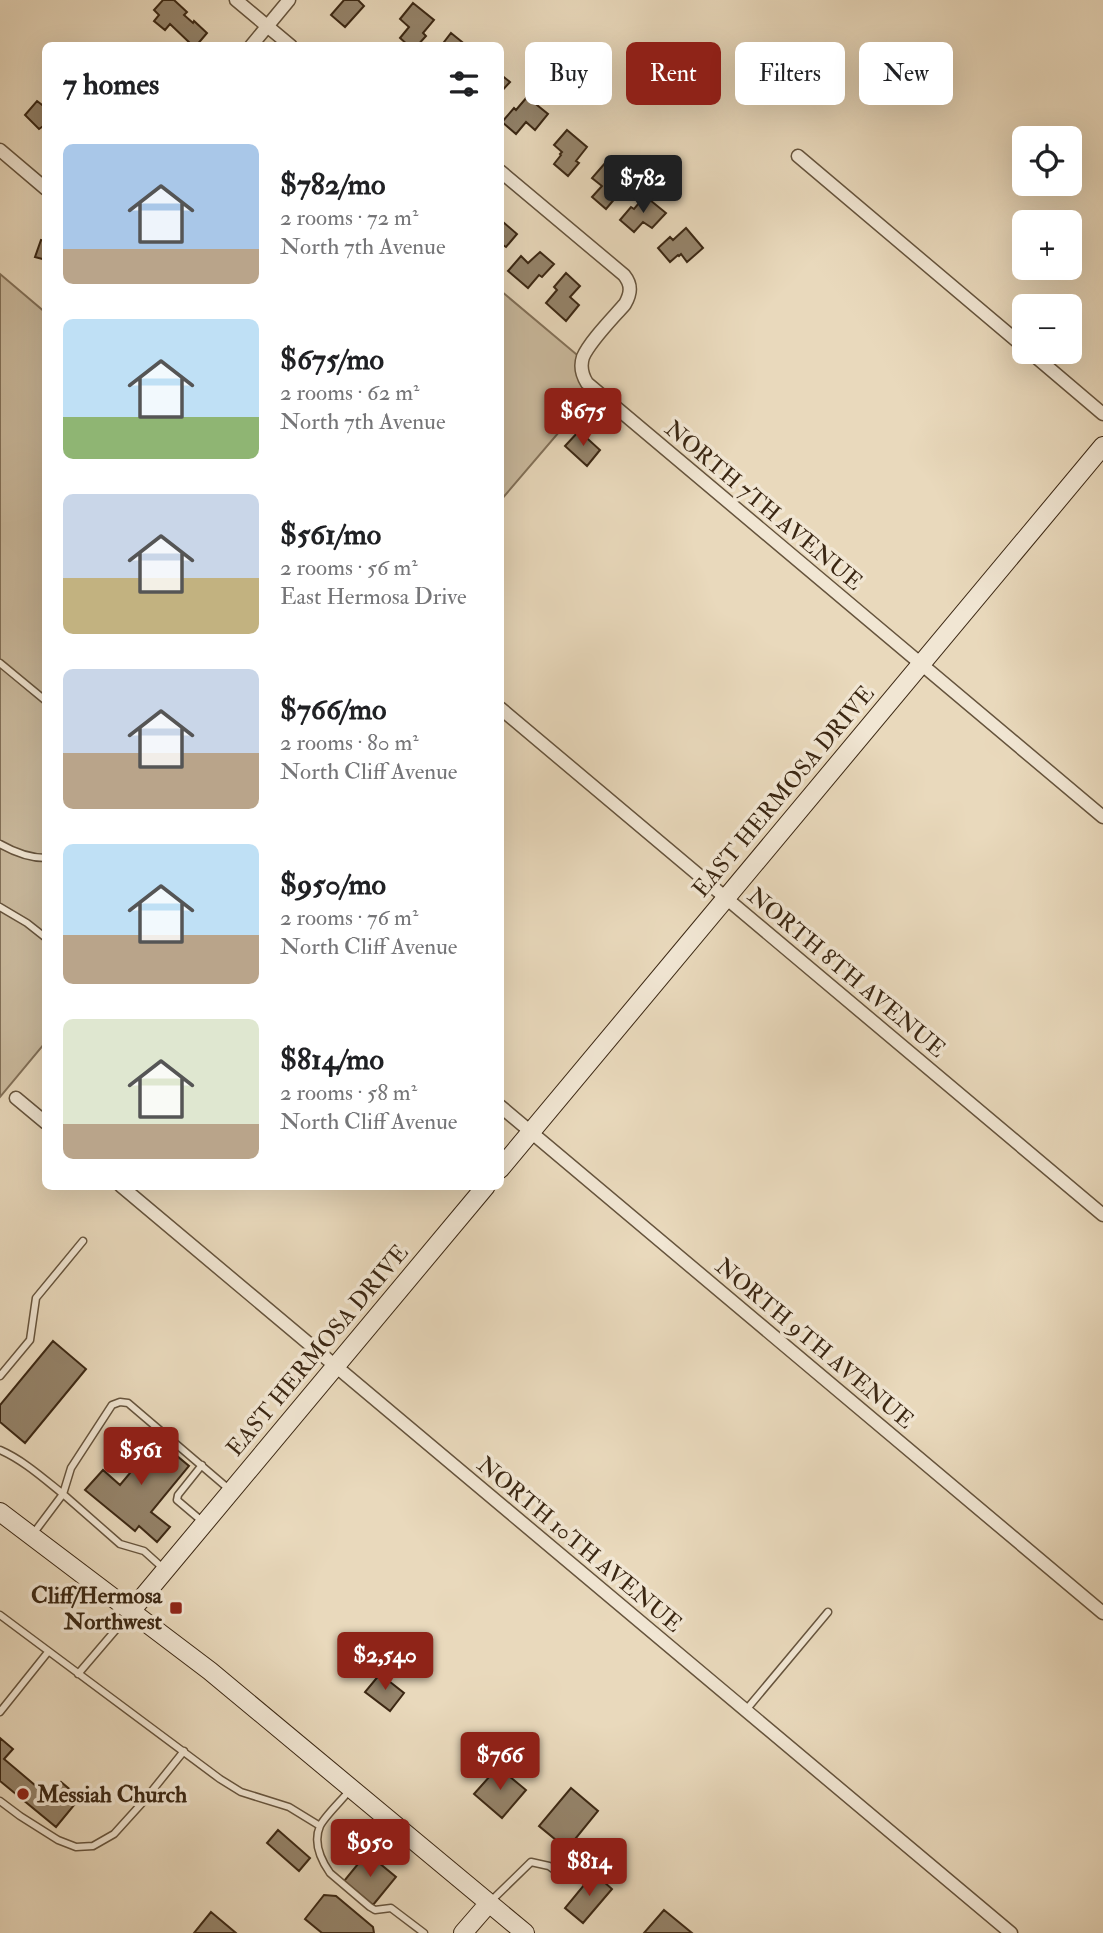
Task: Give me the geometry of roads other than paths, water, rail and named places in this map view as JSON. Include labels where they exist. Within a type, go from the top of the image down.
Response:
[{"type":"street","points":[[236,0],[286,42]]},
{"type":"street","points":[[254,42],[289,0]]},
{"type":"street","points":[[0,150],[42,186]]},
{"type":"street","points":[[798,156],[1012,337]]},
{"type":"street","name":"NORTH 7TH AVENUE","points":[[504,174],[629,281],[629,297],[625,304],[582,359],[583,377],[587,383],[1103,817]]},
{"type":"street","points":[[1044,364],[1103,414]]},
{"type":"street","name":"EAST HERMOSA DRIVE","points":[[504,1164],[1103,446]]},
{"type":"street","name":"NORTH 8TH AVENUE","points":[[504,711],[1103,1214]]},
{"type":"street","points":[[16,1098],[42,1120]]},
{"type":"street","name":"NORTH 9TH AVENUE","points":[[504,1109],[1103,1613]]},
{"type":"street","name":"NORTH 10TH AVENUE","points":[[126,1190],[1011,1933]]},
{"type":"street","name":"EAST HERMOSA DRIVE","points":[[132,1610],[483,1190]]},
{"type":"street","points":[[0,1512],[210,1671],[525,1933]]},
{"type":"street","points":[[463,1933],[489,1903]]},
{"type":"lane","points":[[0,663],[42,698]]},
{"type":"lane","points":[[0,844],[13,851],[42,859]]},
{"type":"lane","points":[[0,907],[42,935]]},
{"type":"lane","points":[[0,1376],[30,1340],[36,1298],[83,1241]]},
{"type":"lane","points":[[32,1535],[62,1494],[71,1468],[112,1405],[120,1402],[128,1403],[143,1414],[232,1491]]},
{"type":"lane","points":[[0,1450],[18,1460],[62,1494],[120,1544],[144,1551],[166,1570]]},
{"type":"lane","points":[[202,1465],[177,1500],[205,1523]]},
{"type":"lane","points":[[78,1674],[132,1610]]},
{"type":"lane","points":[[746,1710],[828,1612]]},
{"type":"lane","points":[[0,1615],[220,1779],[241,1792],[289,1807],[320,1826]]},
{"type":"lane","points":[[0,1712],[48,1652]]},
{"type":"lane","points":[[0,1801],[58,1840],[76,1847],[93,1846],[114,1834],[184,1751]]},
{"type":"lane","points":[[352,1788],[320,1826],[317,1848],[325,1866],[370,1907],[375,1910],[391,1908],[415,1931],[424,1933]]},
{"type":"lane","points":[[489,1903],[531,1862],[549,1866],[556,1871]]},
{"type":"place","name":"Cliff/Hermosa Northwest","points":[[176,1608]]},
{"type":"place","name":"Messiah Church","points":[[23,1794]]}]
